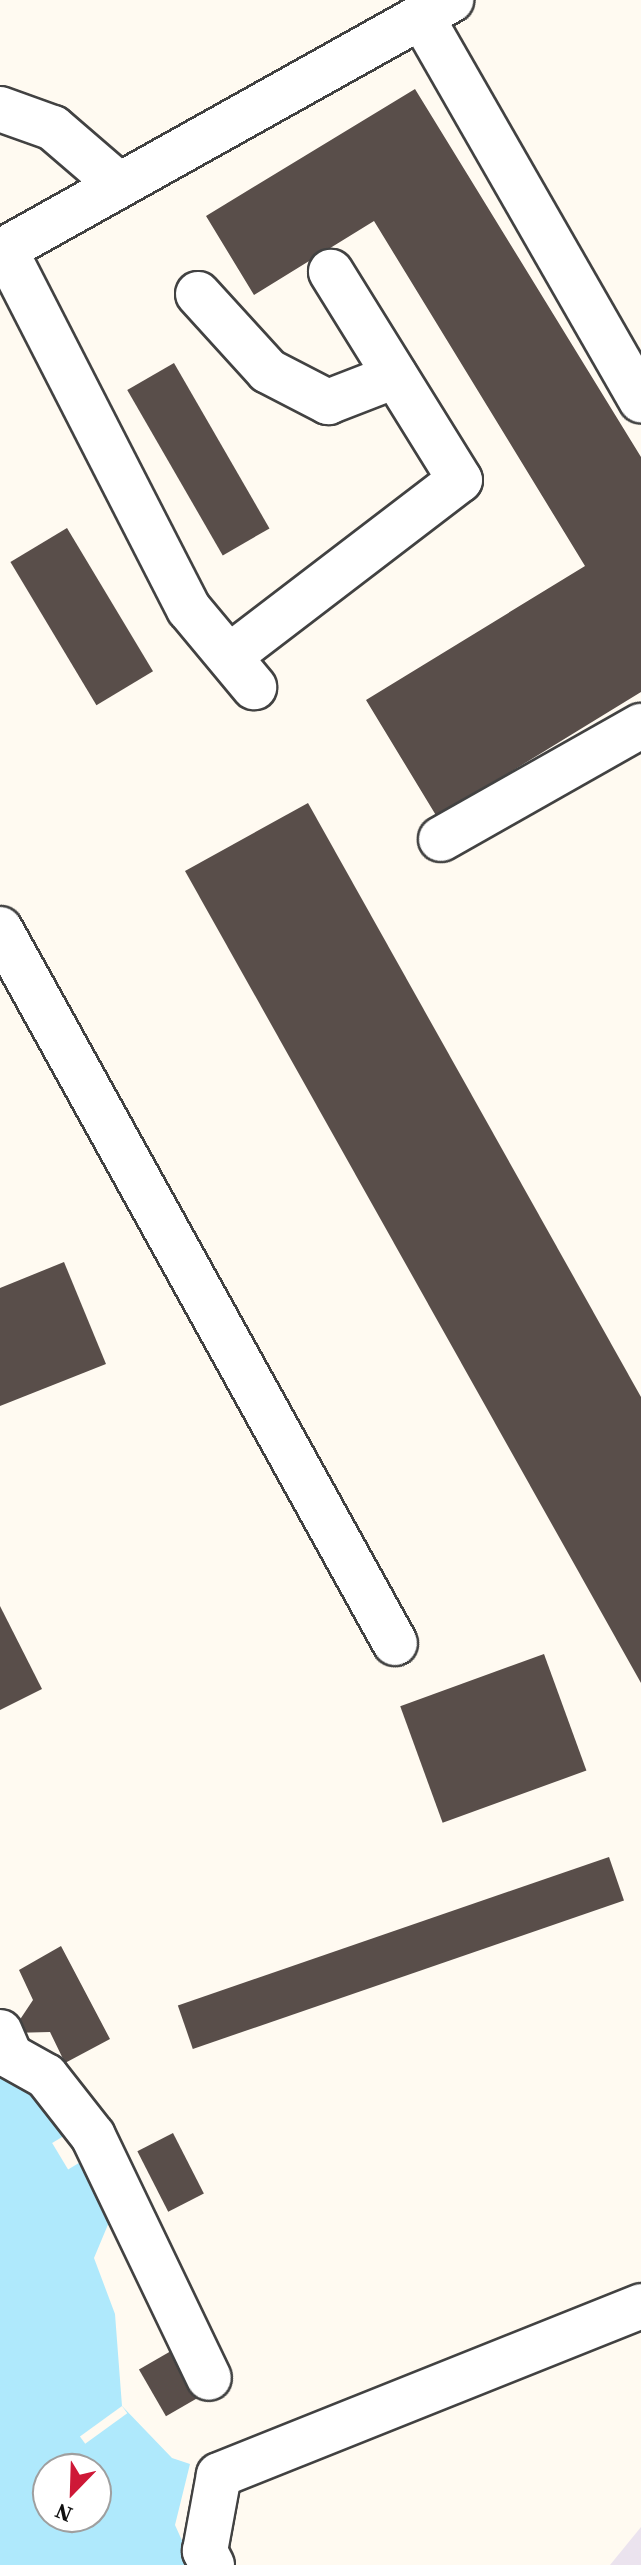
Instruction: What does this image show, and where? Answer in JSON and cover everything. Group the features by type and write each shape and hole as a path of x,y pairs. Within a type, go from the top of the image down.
{"lane":[{"path":"331,272 460,480 243,671 189,609 2,251 436,8 641,400"},
{"path":"0,109 53,128 118,184"},
{"path":"198,294 268,371 328,402 395,376"},
{"path":"441,839 641,726"},
{"path":"0,929 395,1643"},
{"path":"0,2032 10,2056 46,2076 93,2136 209,2378"},
{"path":"212,2565 205,2551 219,2475 641,2306"}],"shaded area":[{"path":"641,2527 641,2565 610,2565"}],"water":[{"path":"0,2067 11,2085 39,2095 77,2128 112,2215 94,2258 115,2314 122,2406 172,2458 190,2464 175,2525 193,2565 0,2565"}],"pier":[{"path":"77,2128 93,2155 68,2170 52,2143"},
{"path":"122,2406 127,2413 85,2444 80,2437"}],"building":[{"path":"415,89 641,457 641,692 437,817 366,700 585,566 374,221 254,295 206,216"},
{"path":"174,363 270,528 223,555 127,390"},
{"path":"67,528 153,671 96,705 10,562"},
{"path":"308,803 641,1397 641,1683 185,871"},
{"path":"64,1262 106,1364 0,1406 0,1288"},
{"path":"0,1606 42,1689 0,1710"},
{"path":"544,1654 586,1771 443,1823 400,1706"},
{"path":"609,1857 624,1900 193,2049 178,2005"},
{"path":"61,1946 110,2039 65,2063 50,2032 11,2033 33,2000 19,1970"},
{"path":"173,2133 204,2194 168,2212 137,2151"},
{"path":"171,2351 198,2398 166,2416 139,2370"}]}
